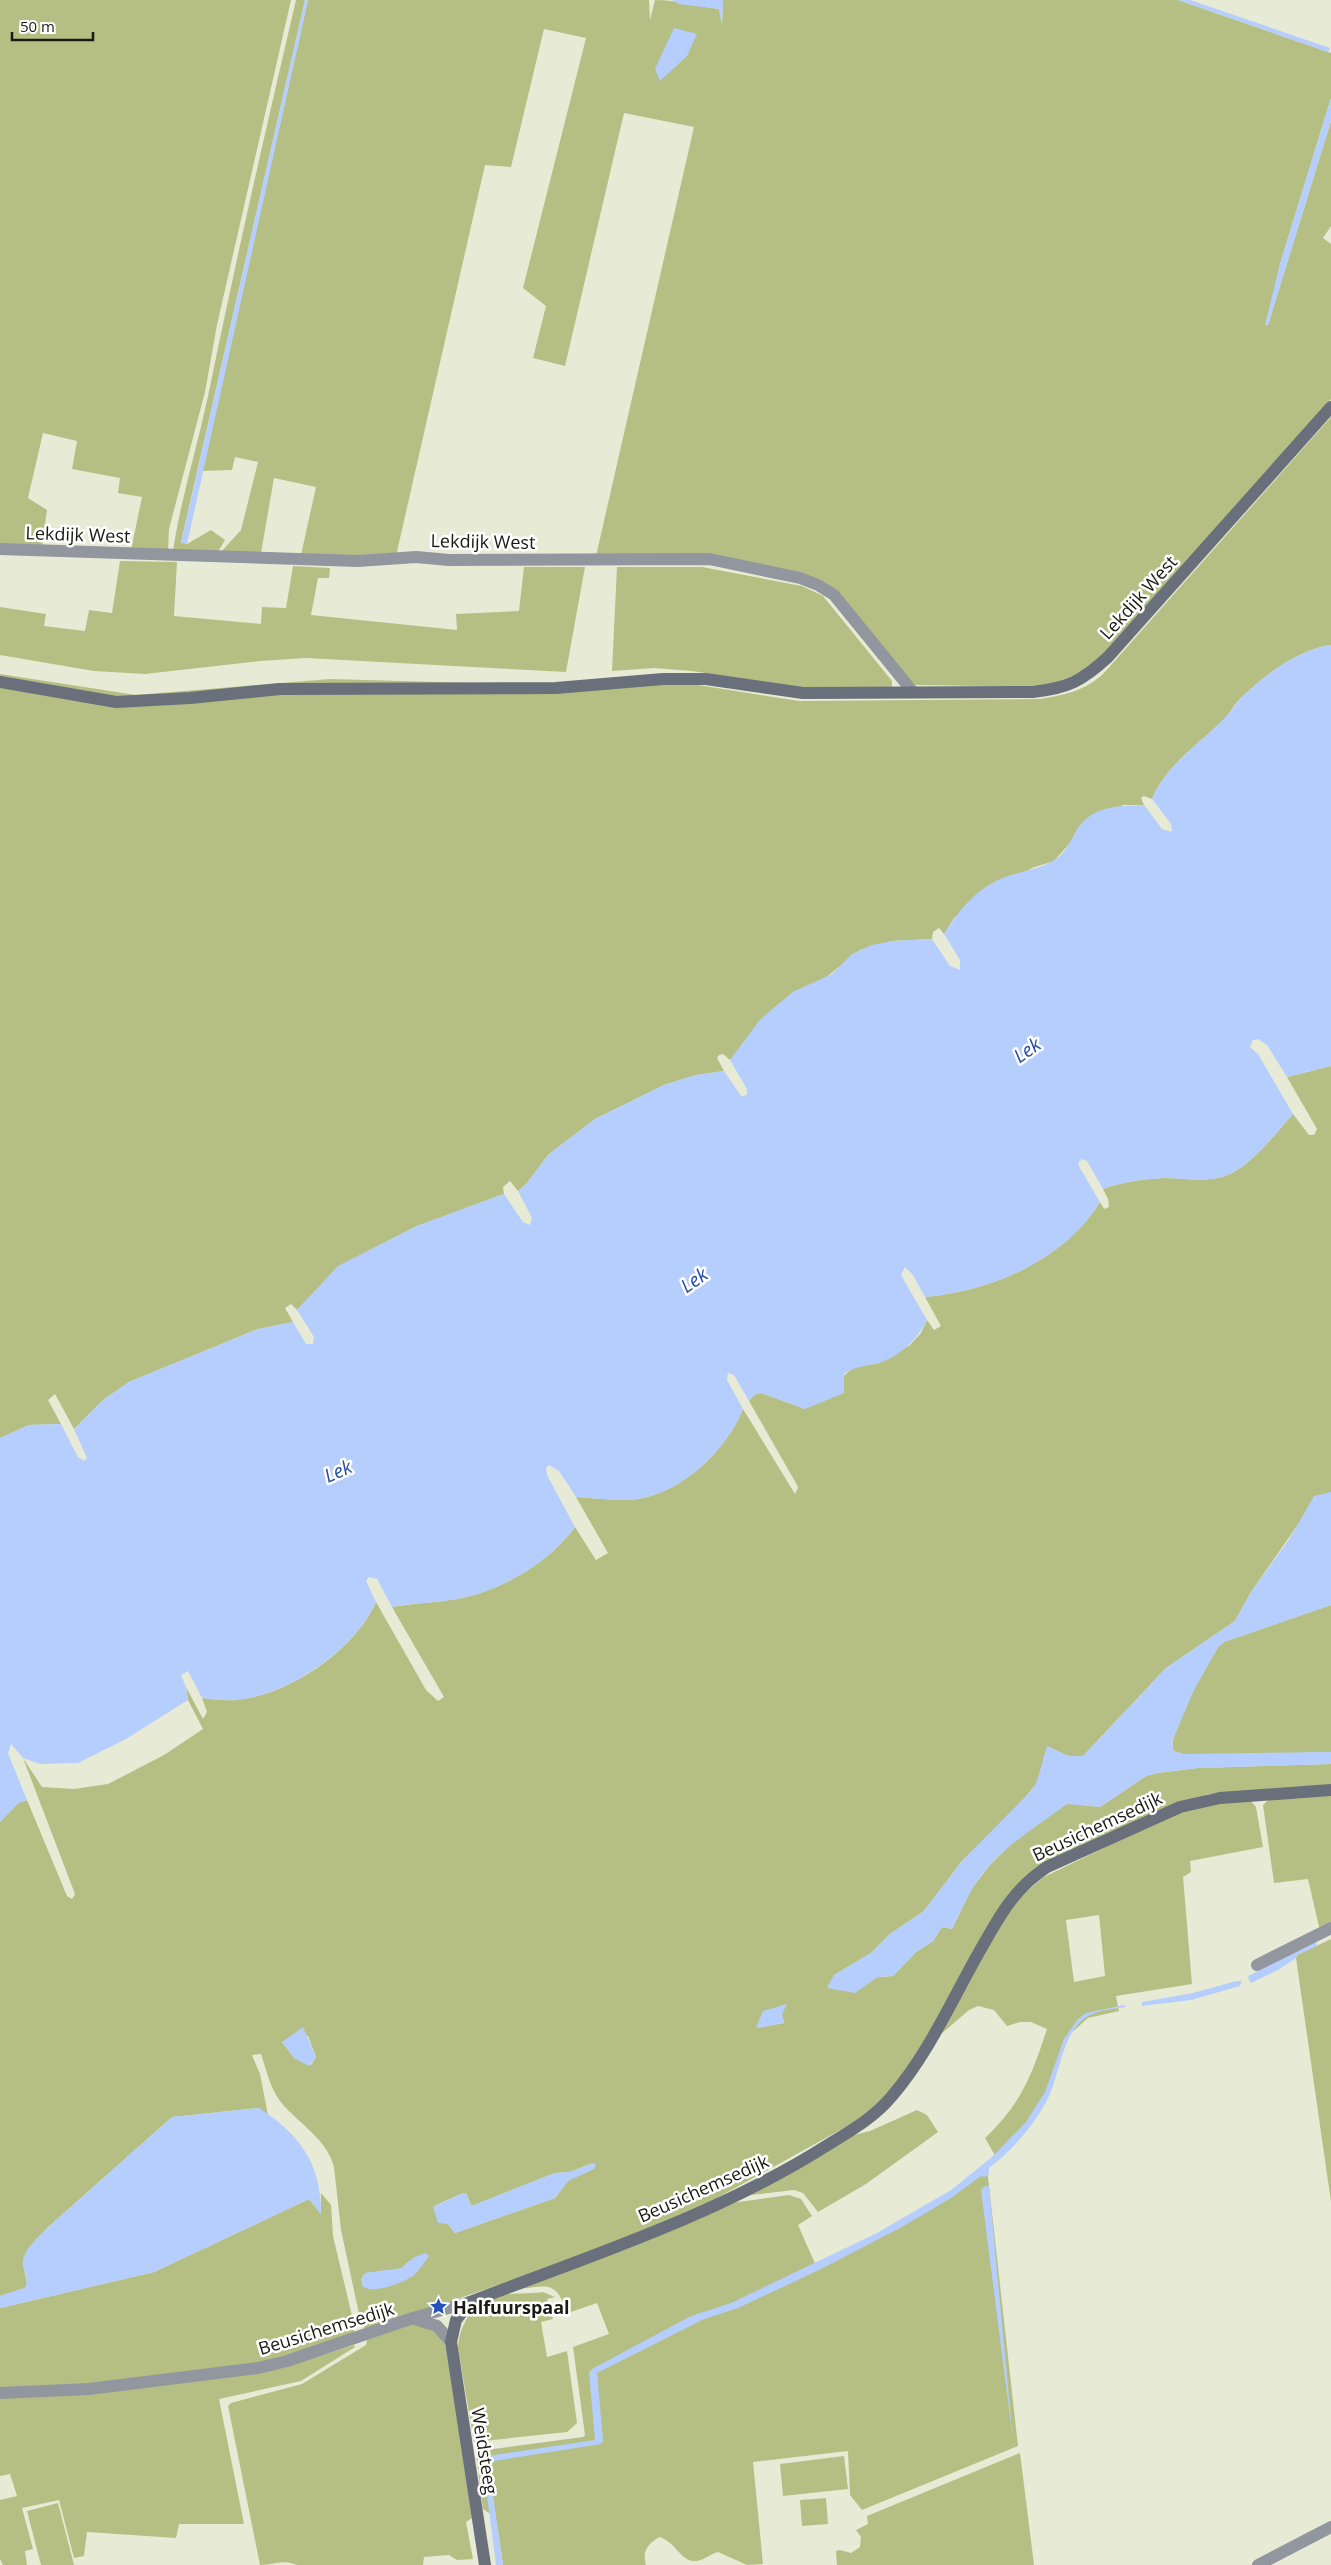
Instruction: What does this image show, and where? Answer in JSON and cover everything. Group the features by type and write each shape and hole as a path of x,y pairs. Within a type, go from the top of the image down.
{"street":[{"name":"Lekdijk West","path":"0,682 116,702 190,698 280,689 556,688 663,679 706,679 803,693 1033,692 1059,689 1078,682 1090,674 1108,657 1331,407"},
{"name":"Lekdijk West","path":"0,549 358,561 416,557 449,560 709,559 800,578 834,595 913,692"},
{"name":"Beusichemsedijk","path":"0,2393 89,2389 258,2368 320,2350 413,2318 470,2302 692,2214 795,2165 858,2126 891,2099 914,2070 1002,1912 1028,1880 1041,1871 1180,1807 1220,1798 1331,1790"},
{"path":"1257,1964 1331,1928"},
{"name":"Weidsteeg","path":"470,2302 456,2320 451,2342 485,2565"},
{"path":"413,2318 437,2326 451,2342"},
{"path":"1258,2565 1331,2528"}],"green space":[{"path":"0,0 291,0 217,325 205,392 169,529 168,552 131,550 142,497 118,493 120,478 72,469 77,441 43,433 28,498 47,510 42,547 0,544"},
{"path":"296,0 305,0 181,542 187,544 211,530 225,540 218,552 173,551 250,198"},
{"path":"308,0 649,0 650,20 655,0 663,0 719,9 722,24 723,0 1178,0 1331,53 1331,98 1280,264 1268,325 1331,121 1331,226 1323,238 1331,244 1331,399 1091,668 1045,687 915,685 832,591 779,570 596,556 694,127 624,113 565,366 533,358 546,306 523,288 586,38 544,29 511,167 485,165 396,556 301,555 316,487 274,478 261,553 221,552 241,530 258,462 235,457 232,470 202,471"},
{"path":"1331,417 1331,645 1306,652 1268,674 1237,702 1225,718 1174,765 1152,799 1144,796 1141,798 1144,805 1123,805 1070,843 1054,861 1032,868 954,918 944,934 939,928 933,932 932,939 892,941 860,950 824,979 793,992 730,1060 723,1054 719,1055 717,1058 724,1071 696,1075 664,1085 595,1119 548,1155 527,1183 518,1191 510,1181 503,1187 504,1194 417,1226 339,1266 297,1310 291,1304 285,1308 293,1322 258,1329 129,1382 103,1400 74,1429 55,1394 48,1400 61,1424 29,1425 0,1438 0,674 136,695 330,679 545,685 698,685 799,701 1039,699 1057,696 1082,688 1104,673"},
{"path":"120,561 177,562 174,616 261,624 262,607 286,608 293,566 330,568 329,578 318,578 311,615 457,630 456,614 519,611 524,567 585,567 566,672 306,658 260,661 145,674 94,671 0,655 0,607 46,614 44,626 85,631 89,610 112,613"},
{"path":"617,567 702,567 802,586 823,596 892,681 892,687 806,688 692,671 654,668 612,671"},
{"path":"1331,1066 1331,1492 1299,1523 1251,1592 1235,1621 1166,1668 1083,1756 1073,1757 1063,1754 1006,1819 962,1861 924,1911 890,1934 871,1953 834,1975 893,1976 916,1952 933,1941 942,1927 952,1929 972,1888 989,1866 1014,1841 1067,1803 1100,1807 1146,1776 1198,1768 1331,1764 1331,1787 1208,1794 1032,1873 909,2070 882,2101 851,2124 708,2203 583,2256 366,2330 361,2323 341,2230 334,2167 330,2156 318,2139 280,2101 269,2078 261,2054 252,2055 260,2074 268,2115 258,2108 172,2117 46,2229 23,2264 27,2283 25,2288 0,2296 0,1822 18,1803 27,1800 67,1896 72,1899 75,1894 23,1758 42,1787 74,1789 108,1784 164,1755 203,1729 188,1700 186,1687 203,1719 207,1712 202,1698 237,1700 278,1689 318,1667 337,1653 366,1620 376,1602 426,1690 438,1701 444,1697 392,1607 457,1599 490,1589 522,1574 538,1563 552,1552 575,1527 596,1560 608,1553 576,1497 629,1500 665,1491 698,1470 712,1456 735,1425 743,1409 795,1494 798,1488 797,1485 749,1401 754,1395 761,1393 805,1409 854,1367 879,1363 910,1345 921,1333 927,1320 934,1330 941,1326 925,1297 950,1294 1000,1280 1046,1256 1067,1240 1085,1222 1100,1202 1104,1209 1109,1207 1108,1199 1103,1189 1149,1179 1198,1180 1232,1173 1241,1168 1265,1146 1293,1114 1309,1135 1314,1135 1317,1129 1287,1077","holes":["786,2004 782,2014 784,2023 757,2028","308,2036 316,2057 311,2065 294,2058 282,2042","593,2163 568,2181 555,2198 455,2233 434,2206 463,2193 466,2193 471,2205 474,2205 555,2173 570,2172","427,2258 413,2276 386,2287 365,2273 402,2268 409,2261"]},
{"path":"1331,1605 1331,1752 1238,1755 1183,1754 1174,1751 1173,1743 1181,1716 1218,1647 1224,1642"},
{"path":"1331,1795 1331,1926 1320,1931 1308,1879 1274,1883 1263,1805 1270,1798"},
{"path":"1251,1801 1256,1807 1263,1847 1190,1861 1191,1872 1183,1877 1192,1984 1116,1996 1119,2011 1088,2018 1070,2034 1039,2110 997,2159 985,2138 1008,2113 1024,2088 1047,2029 1031,2022 1020,2022 1007,2026 994,2010 978,2006 969,2010 940,2035 1009,1908 1042,1878 1172,1815 1211,1804","holes":["1099,1915 1105,1976 1074,1982 1066,1920"]},
{"path":"1331,1939 1331,2202 1296,1958 1297,1955"},
{"path":"917,2110 927,2115 938,2132 866,2184 818,2212 803,2193 794,2190 742,2196 850,2136 870,2131"},
{"path":"987,2168 1018,2446 862,2510 850,2495 848,2451 753,2462 763,2564 747,2565 718,2552 701,2560 690,2560 665,2539 659,2537 652,2542 645,2552 646,2565 503,2565 490,2478 492,2515 483,2509 476,2454 479,2451 583,2437 585,2435 573,2347 609,2334 597,2303 568,2313 554,2289 543,2286 515,2289 724,2204 789,2195 801,2199 812,2216 798,2225 817,2268 881,2236"},
{"path":"321,2193 331,2205 333,2236 354,2324 354,2337 242,2367 174,2377 0,2391 0,2308 154,2272 309,2199 321,2214"},
{"path":"543,2292 555,2297 547,2299 553,2319 541,2322 547,2357 567,2351 577,2423 567,2432 474,2442 458,2348 464,2324 479,2305 493,2296"},
{"path":"417,2322 435,2330 446,2348 472,2518 466,2522 473,2559 457,2560 449,2555 424,2557 423,2565 297,2565 282,2562 260,2565 228,2406 231,2403 302,2384 366,2345 367,2340"},
{"path":"354,2345 355,2347 301,2381 219,2399 244,2524 179,2524 176,2538 87,2532 84,2556 74,2558 59,2500 22,2508 33,2549 25,2551 27,2565 3,2565 0,2559 0,2500 17,2496 10,2474 0,2476 0,2397 306,2360"},
{"path":"1020,2453 1034,2565 837,2565 836,2551 840,2550 851,2553 860,2547 861,2537 856,2530 868,2524 867,2516"},
{"path":"844,2456 848,2489 783,2496 780,2464"},
{"path":"826,2498 828,2524 802,2526 800,2500"},
{"path":"58,2503 74,2565 41,2565 27,2511"}],"water":[{"path":"305,0 308,0 187,544 181,543"},
{"path":"672,0 723,0 722,26 719,9 679,4"},
{"path":"1178,0 1190,0 1330,48 1328,52"},
{"path":"674,28 697,34 687,56 660,81 655,69"},
{"path":"1331,98 1331,121 1268,325 1265,325 1280,264"},
{"name":"Lek","path":"1331,645 1331,1066 1287,1077 1267,1045 1258,1039 1253,1040 1250,1047 1258,1054 1293,1114 1249,1161 1232,1173 1215,1178 1198,1180 1149,1179 1103,1189 1087,1161 1082,1159 1078,1163 1080,1168 1100,1202 1085,1222 1067,1240 1046,1256 1024,1269 1000,1280 950,1294 925,1297 913,1275 905,1267 901,1275 927,1320 919,1334 893,1357 878,1363 852,1369 844,1374 844,1393 805,1409 761,1393 754,1395 749,1401 734,1375 728,1373 727,1380 743,1409 735,1425 712,1456 698,1470 682,1481 665,1491 629,1500 576,1497 559,1471 549,1465 546,1468 547,1475 575,1527 552,1552 522,1574 473,1595 457,1599 392,1607 377,1579 369,1577 366,1581 376,1602 366,1620 353,1636 318,1667 278,1689 237,1700 202,1698 188,1671 181,1675 186,1687 188,1700 126,1739 78,1763 40,1764 23,1758 11,1744 8,1753 27,1800 18,1803 0,1822 0,1438 29,1425 61,1424 78,1457 84,1461 87,1458 74,1429 103,1400 129,1382 258,1329 293,1322 306,1344 313,1344 314,1337 297,1310 338,1266 417,1226 504,1194 523,1222 530,1225 532,1218 518,1191 527,1183 548,1155 595,1119 664,1085 696,1075 724,1071 741,1096 744,1096 747,1094 747,1089 730,1060 759,1021 793,992 832,974 852,954 872,945 892,941 932,939 950,966 960,970 960,960 944,934 970,900 995,881 1038,868 1056,859 1065,850 1082,823 1097,812 1115,807 1144,805 1162,829 1172,832 1171,824 1152,799 1174,765 1223,720 1242,697 1274,670 1308,651"},
{"path":"1331,1492 1331,1605 1224,1642 1218,1647 1193,1692 1172,1742 1174,1751 1183,1754 1331,1752 1331,1764 1198,1768 1157,1773 1146,1776 1100,1807 1067,1804 1026,1833 998,1857 978,1880 952,1929 942,1927 933,1941 916,1952 893,1976 878,1977 855,1993 827,1988 834,1975 871,1953 890,1934 924,1911 962,1861 1032,1790 1037,1781 1047,1746 1069,1756 1083,1756 1166,1668 1235,1621 1251,1592 1290,1538 1314,1496"},
{"path":"1316,1942 1317,1946 1297,1955 1296,1958 1278,1970 1251,1983 1249,1980 1248,1976"},
{"path":"1242,1981 1240,1986 1191,2000 1142,2006 1142,2002 1193,1993"},
{"path":"787,2004 782,2014 784,2023 756,2028 763,2011"},
{"path":"1124,2005 1126,2007 1105,2010 1090,2015 1078,2025 1067,2043 1045,2104 1032,2125 1016,2144 989,2168 989,2174 985,2177 981,2176 951,2198 900,2228 821,2269 738,2308 704,2319 597,2373 603,2441 601,2444 488,2462 503,2565 496,2565 482,2457 595,2440 589,2373 592,2369 691,2316 731,2303 875,2234 951,2190 992,2157 1026,2122 1045,2092 1064,2039 1078,2019 1086,2013"},
{"path":"303,2027 316,2057 309,2066 294,2058 282,2042"},
{"path":"259,2108 286,2129 306,2152 318,2180 321,2214 309,2199 154,2272 0,2308 0,2296 25,2288 27,2279 23,2260 35,2240 172,2117"},
{"path":"594,2163 596,2166 594,2169 568,2181 555,2198 455,2233 448,2224 438,2223 433,2207 463,2193 466,2193 471,2205 474,2205 555,2173 570,2172"},
{"path":"985,2186 989,2186 1013,2440 981,2190"},
{"path":"425,2253 429,2256 418,2271 409,2278 380,2289 362,2286 361,2279 365,2273 402,2268 413,2258"}],"place":[{"name":"Halfuurspaal","path":"439,2307"}]}
